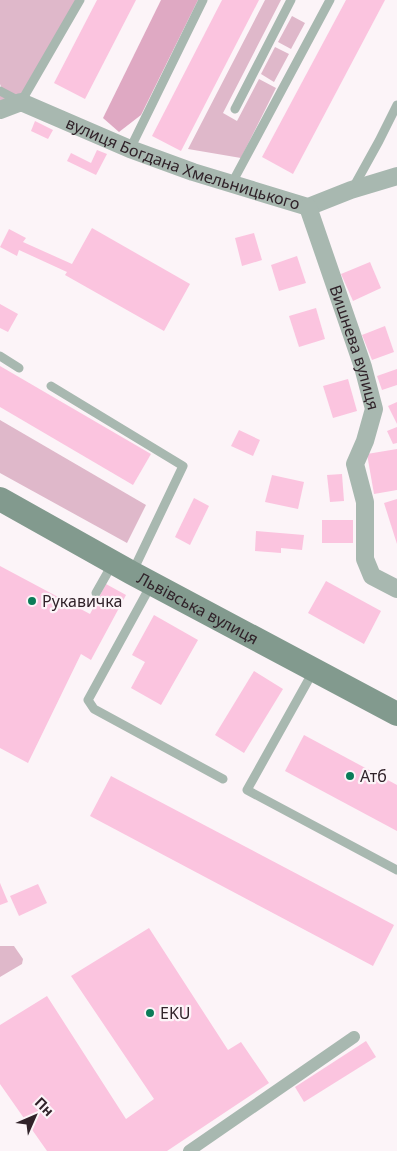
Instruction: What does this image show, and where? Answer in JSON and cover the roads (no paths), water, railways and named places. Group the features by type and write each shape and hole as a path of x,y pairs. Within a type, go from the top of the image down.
{"main road":[{"name":"Львівська вулиця","path":"0,499 132,573 397,714"}],"street":[{"path":"0,110 21,102"},
{"name":"вулиця Богдана Хмельницького","path":"21,102 130,149 193,172 308,207 351,190 397,176"},
{"name":"Вишнева вулиця","path":"308,207 363,367 374,409 365,441 355,464 365,502 365,559 372,576 397,590"},
{"path":"188,1151 354,1036"}],"lane":[{"path":"0,91 21,102 80,0"},
{"path":"130,149 203,0"},
{"path":"235,109 291,0"},
{"path":"232,183 330,0"},
{"path":"351,190 397,105"},
{"path":"0,356 19,368"},
{"path":"51,386 183,466 132,573 88,700 94,708 222,779"},
{"path":"96,593 132,573"},
{"path":"314,670 247,790 397,870"}],"place":[{"name":"Рукавичка","path":"32,601"},
{"name":"Атб","path":"350,776"},
{"name":"EKU","path":"150,1013"}]}
